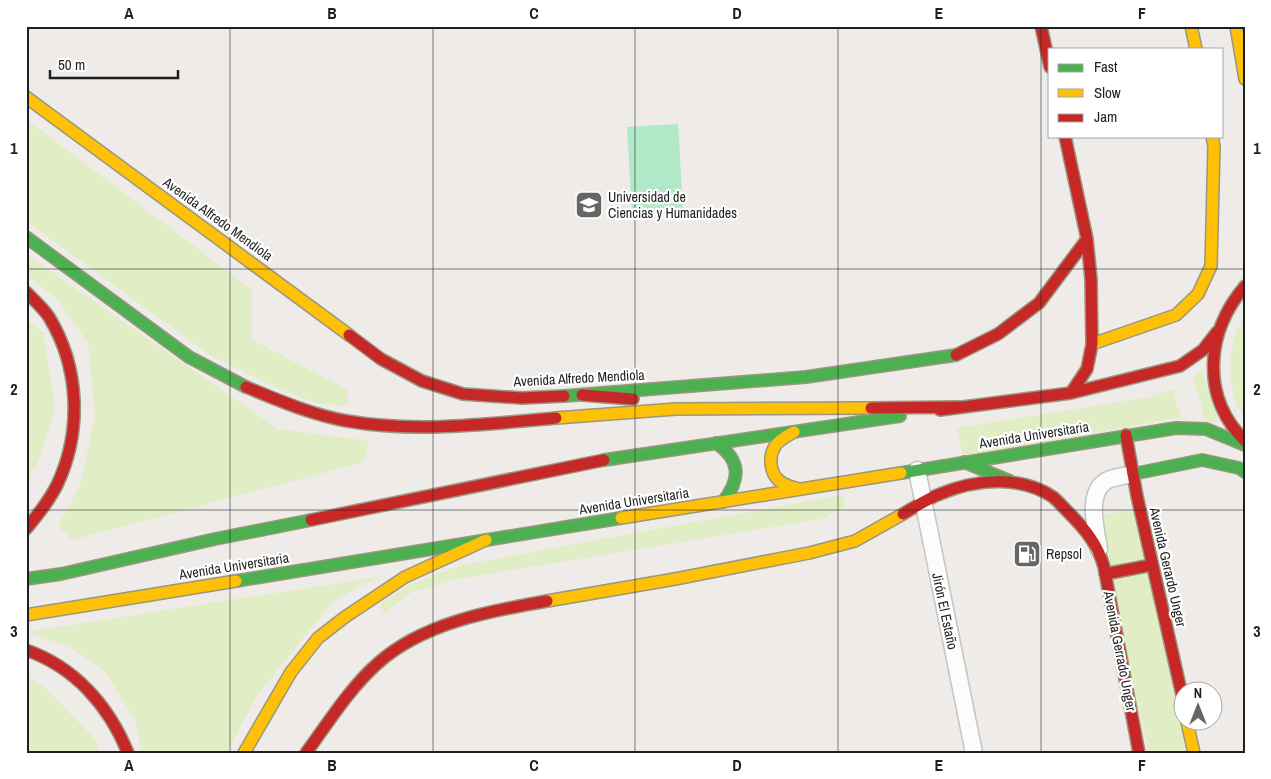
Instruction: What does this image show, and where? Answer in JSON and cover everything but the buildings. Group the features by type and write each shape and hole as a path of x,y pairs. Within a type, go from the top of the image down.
{"main road":[{"path":"1041,26 1048,58"},
{"path":"1192,26 1196,48"},
{"path":"1236,26 1245,79"},
{"name":"Avenida Alfredo Mendiola","path":"26,97 381,359 422,381 464,394 522,398 582,395 806,377 953,356 998,334 1039,303 1087,239"},
{"path":"1065,138 1087,239 1092,279 1092,344 1087,369 1071,393"},
{"path":"1092,344 1176,315 1198,294 1211,266 1214,146 1212,138"},
{"path":"26,237 189,357 237,383 287,404 346,421 401,427 461,425 676,409 960,406"},
{"path":"1245,282 1224,314 1216,332 1212,363 1216,394 1229,423 1245,443"},
{"path":"1234,297 1245,286"},
{"path":"26,292 48,316 65,348 72,382 75,418 69,455 56,487 39,514 26,529"},
{"name":"Avenida Universitaria","path":"26,579 61,574 215,539 616,458 960,406 1071,393 1180,366 1203,350 1216,332"},
{"path":"582,395 672,401 719,409"},
{"name":"Avenida Universitaria","path":"26,615 1176,428 1196,428 1216,432 1245,443"},
{"path":"794,432 776,444 772,451 771,463 776,479 798,489"},
{"name":"Avenida Gerardo Unger","path":"1126,436 1152,565 1179,682"},
{"path":"716,443 728,452 736,466 735,485 723,502"},
{"path":"1133,474 1202,460 1239,468 1245,472"},
{"path":"964,462 1010,481"},
{"path":"306,753 350,693 378,663 408,642 434,630 503,609 675,579 818,551 855,541 940,494 989,482 1010,481"},
{"name":"Avenida Gerrado Unger","path":"1010,481 1032,486 1054,498 1076,521 1099,550 1139,753"},
{"path":"244,753 291,672 318,638 345,617 405,577 486,540"},
{"path":"1105,574 1152,565"},
{"path":"26,650 33,651 64,668 88,689 107,711 128,753"},
{"path":"1190,732 1194,753"}],"street":[{"name":"Jirón El Estaño","path":"917,470 974,753"},
{"name":"Avenida Gerrado Unger","path":"1099,550 1093,506 1097,492 1106,481 1133,474"}],"green space":[{"path":"26,119 252,290 252,340 348,390 348,406 316,403 275,387 210,355 26,221"},
{"path":"678,124 683,211 632,214 627,127"},
{"path":"26,254 278,429 369,441 364,462 72,540 58,526 80,486 95,416 88,343 59,301 26,274"},
{"path":"1245,316 1245,420 1234,395 1230,369 1236,332"},
{"path":"26,319 43,333 55,408 39,460 26,481"},
{"path":"1202,371 1218,421 1205,423 1192,377"},
{"path":"1175,389 1175,400 1181,417 963,457 957,428 1150,397"},
{"path":"842,495 846,506 821,519 458,579 412,592 384,613 380,604 411,584 462,565"},
{"path":"1127,510 1136,514 1174,696 1174,732 1182,732 1186,753 1149,753 1099,534 1105,515"},
{"path":"378,577 333,601 256,697 226,753 142,753 135,720 105,671 71,648 26,632"},
{"path":"26,677 42,685 96,740 99,753 26,753"}],"traffic: fast":[{"path":"26,237 189,357 246,387"},
{"path":"564,396 806,377 956,355"},
{"path":"604,460 900,416"},
{"path":"901,473 1176,428 1206,429 1245,445"},
{"path":"716,443 730,456 736,470 733,485 723,502"},
{"path":"1133,474 1202,460 1239,468 1245,472"},
{"path":"964,462 1010,481"},
{"path":"236,581 621,518"},
{"path":"26,579 61,574 215,539 311,520"}],"traffic: slow":[{"path":"1191,26 1196,48"},
{"path":"1236,26 1245,79"},
{"path":"26,97 349,335"},
{"path":"1092,344 1176,315 1198,294 1211,266 1214,146 1212,138"},
{"path":"556,418 676,409 871,408"},
{"path":"794,432 775,446 771,455 771,466 777,479 785,485 799,489"},
{"path":"621,518 901,473"},
{"path":"547,601 809,553 855,541 903,514"},
{"path":"244,753 291,672 318,638 345,617 405,577 486,540"},
{"path":"26,615 236,581"},
{"path":"1189,732 1194,753"}],"traffic: jam":[{"path":"1041,26 1048,58"},
{"path":"1065,138 1087,239 1091,279 1092,344 1087,369 1071,393"},
{"path":"956,355 998,334 1039,303 1087,239"},
{"path":"1245,286 1232,304 1222,323 1216,343 1214,364 1215,384 1221,404 1230,423 1245,441"},
{"path":"26,292 47,314 59,337 67,357 74,400 71,444 65,465 50,497 26,529"},
{"path":"940,410 1071,393 1180,366 1203,350 1217,332"},
{"path":"349,335 381,359 422,381 463,394 522,398 564,396"},
{"path":"246,387 295,407 321,415 373,425 452,426 556,418"},
{"path":"582,395 633,399"},
{"path":"871,408 960,407"},
{"path":"1126,435 1137,496 1179,682"},
{"path":"311,520 604,460"},
{"path":"903,514 940,494 968,485 983,483 1012,482 1026,485 1053,497 1059,503 1091,538 1104,567 1139,753"},
{"path":"1105,574 1152,565"},
{"path":"306,753 357,684 377,664 395,650 415,638 458,621 503,609 547,601"},
{"path":"26,650 44,657 60,667 88,690 111,719 128,753"}],"place":[{"name":"Universidad de Ciencias y Humanidades","path":"589,205"},
{"name":"Repsol","path":"1027,554"}]}
